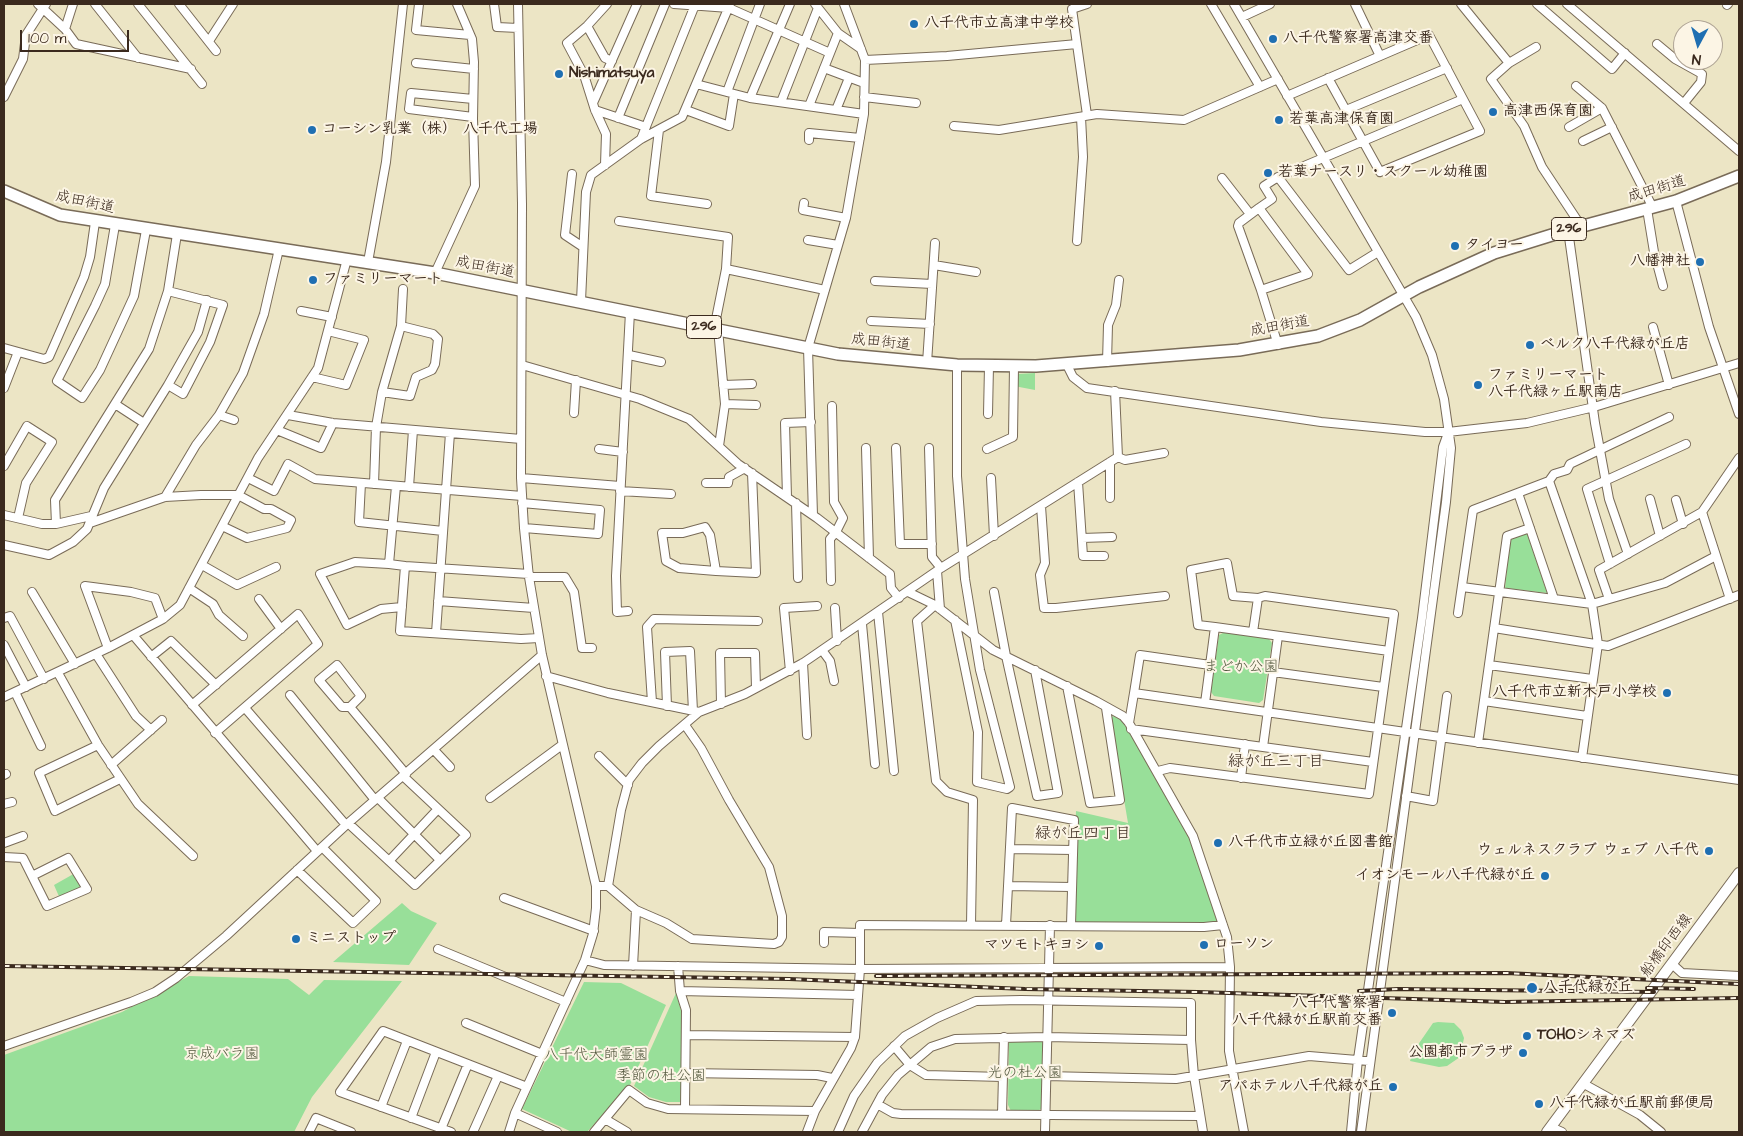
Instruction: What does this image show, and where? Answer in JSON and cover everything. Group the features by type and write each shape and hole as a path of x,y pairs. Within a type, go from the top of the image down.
{"highway":[{"name":"成田街道","path":"4,192 60,216 435,273 838,354 956,365 1014,366 1107,362 1299,341 1338,329 1454,270 1494,253 1582,226 1676,201 1739,176"}],"main road":[{"name":"船橋印西線","path":"1549,1130 1739,873"}],"street":[{"path":"65,29 73,4"},
{"path":"95,4 138,58"},
{"path":"138,4 202,84"},
{"path":"179,4 216,51"},
{"path":"368,262 386,162 403,4"},
{"path":"419,4 416,30 470,36"},
{"path":"435,273 475,186 474,69 470,36 457,4"},
{"path":"494,4 497,27 518,28"},
{"path":"509,1132 515,1113 585,960 596,921 596,886 546,676 529,576 524,528 521,478 522,291 518,4"},
{"path":"605,165 606,134 594,107 584,75 567,42 587,26 607,4"},
{"path":"594,107 637,4"},
{"path":"618,118 665,4"},
{"path":"674,4 729,6 830,53"},
{"path":"686,110 729,126 730,93 760,4"},
{"path":"750,98 790,4"},
{"path":"813,515 808,348 846,218 864,114 865,60 844,4"},
{"path":"1076,241 1083,157 1084,116 1078,44 1072,9 1087,4"},
{"path":"1211,4 1260,87"},
{"path":"1234,4 1424,334 1444,398 1451,448 1446,502 1369,1061 1361,1132"},
{"path":"1242,17 1270,4"},
{"path":"1355,4 1380,56"},
{"path":"1461,4 1509,63"},
{"path":"1537,4 1612,69 1625,53"},
{"path":"1567,4 1739,150"},
{"path":"1575,10 1581,4"},
{"path":"209,41 229,5"},
{"path":"641,139 695,5"},
{"path":"4,97 23,58 26,36 42,6 65,29 76,44 191,69"},
{"path":"580,301 589,180 595,171 641,139 682,117 729,6"},
{"path":"817,6 838,33 861,49"},
{"path":"781,102 817,6"},
{"path":"587,26 605,58 612,61"},
{"path":"809,106 838,33"},
{"path":"1287,96 1328,78 1429,35 1480,131 1380,172 1328,78"},
{"path":"865,60 947,56 1078,44"},
{"path":"1657,44 1675,59 1702,74 1701,82 1684,103"},
{"path":"1536,47 1509,63 1491,79 1524,126 1542,167 1582,226"},
{"path":"416,63 474,69"},
{"path":"824,68 864,84"},
{"path":"1346,110 1447,68"},
{"path":"836,110 849,78"},
{"path":"954,126 999,130 1097,114 1184,120 1278,79"},
{"path":"696,84 750,98 864,114"},
{"path":"1576,86 1602,108 1650,209 1654,252 1663,286"},
{"path":"473,99 411,93 409,109 473,117"},
{"path":"864,96 894,102 916,103"},
{"path":"1278,344 1238,226 1238,223 1272,199 1264,186 1278,177 1463,99"},
{"path":"594,107 618,118 646,126"},
{"path":"1569,127 1602,108"},
{"path":"1583,141 1612,127"},
{"path":"659,130 651,196 707,204"},
{"path":"809,140 809,133 860,138"},
{"path":"572,174 565,235 584,247"},
{"path":"1278,177 1349,270 1378,252"},
{"path":"1222,178 1250,214"},
{"path":"1676,201 1709,327 1739,414"},
{"path":"804,202 803,210 846,218"},
{"path":"1259,208 1308,274 1261,290"},
{"path":"619,221 728,237 726,270 716,329 725,404 719,446"},
{"path":"4,348 44,359 48,356 84,277 90,257 95,222"},
{"path":"115,225 104,284 96,306 57,381 82,398 100,370 134,296 146,230"},
{"path":"1568,230 1600,450 1610,499 1628,554"},
{"path":"56,524 55,500 150,349 168,291 177,234"},
{"path":"808,240 838,245"},
{"path":"927,363 935,243"},
{"path":"165,497 196,445 220,414 243,373 261,322 279,248"},
{"path":"4,697 133,635 163,619 180,605 248,478 321,360 347,259"},
{"path":"934,265 976,272"},
{"path":"726,270 825,290"},
{"path":"1107,362 1108,325 1116,305 1119,280"},
{"path":"875,281 932,284"},
{"path":"374,484 376,427 382,392 401,326 403,288"},
{"path":"168,291 208,300 223,306 210,342 183,394 168,385"},
{"path":"4,545 49,555 73,542 87,529 104,488 168,385 198,332 208,300"},
{"path":"301,311 332,317"},
{"path":"628,611 617,612 616,576 630,312"},
{"path":"871,321 930,324"},
{"path":"382,392 410,396 416,377 432,370 435,364 438,339 433,334 401,326"},
{"path":"1653,327 1669,385"},
{"path":"312,377 346,385 364,340 328,332"},
{"path":"4,388 7,370 18,352"},
{"path":"629,355 661,362"},
{"path":"1067,365 1073,377 1087,388 1321,422 1424,432 1448,432 1527,423 1594,408 1739,363"},
{"path":"522,365 665,407 689,419 745,468 813,515 890,574 891,588 899,598"},
{"path":"955,620 978,732 977,782 1010,788 973,635 963,555 957,476 956,365"},
{"path":"988,414 989,366"},
{"path":"987,449 1013,437 1014,366"},
{"path":"574,413 576,380"},
{"path":"723,385 752,384"},
{"path":"1115,391 1118,457"},
{"path":"116,404 144,423"},
{"path":"725,404 756,405"},
{"path":"831,581 830,539 843,518 834,502 832,406"},
{"path":"220,414 234,420"},
{"path":"288,415 333,423 521,439"},
{"path":"1458,613 1473,510 1549,481 1554,474 1567,470 1570,464 1669,417"},
{"path":"787,498 784,424 810,422"},
{"path":"277,430 321,448 333,423"},
{"path":"4,466 27,426 52,442 26,484 18,518"},
{"path":"409,486 413,430"},
{"path":"1351,1132 1358,1059 1405,733 1443,447 1448,432"},
{"path":"436,633 450,433"},
{"path":"1610,564 1587,489 1686,444"},
{"path":"866,448 869,558"},
{"path":"896,448 900,544 932,544"},
{"path":"929,448 932,557 939,569 937,607"},
{"path":"600,449 623,452"},
{"path":"1118,457 1125,460 1164,453"},
{"path":"546,676 608,693 696,712 721,704 803,663 939,569 1118,457"},
{"path":"1609,599 1599,570 1702,512 1739,458"},
{"path":"1110,462 1110,498"},
{"path":"248,478 274,491 288,464 315,479 446,490 600,510 598,534 524,528"},
{"path":"706,483 728,482 729,477 745,468"},
{"path":"716,571 710,535 704,527 682,533 662,533 666,561 678,568 716,571 756,573 752,473"},
{"path":"521,478 672,494"},
{"path":"991,478 994,536"},
{"path":"1549,481 1592,604 1598,644 1582,758"},
{"path":"1078,482 1083,556 1104,556"},
{"path":"361,483 359,522 443,531"},
{"path":"389,564 396,486"},
{"path":"1518,493 1554,599"},
{"path":"4,515 42,524 56,524 91,520 165,497 238,496 264,509 271,508 291,520 287,528 247,538 222,526"},
{"path":"1650,499 1660,536"},
{"path":"1676,500 1683,524"},
{"path":"796,503 798,578"},
{"path":"1041,506 1045,563 1040,576 1044,608 1165,596"},
{"path":"1702,512 1730,599"},
{"path":"1478,743 1507,536 1530,528"},
{"path":"1082,538 1112,537"},
{"path":"1462,587 1592,604 1665,582 1716,556"},
{"path":"402,607 382,609 347,625 320,574 355,562 529,576 565,577 574,592 582,648 592,648"},
{"path":"1158,771 1170,768 1369,794 1383,687 1389,651 1394,614 1265,596 1258,598 1233,596 1227,563 1191,570 1198,625 1389,651"},
{"path":"202,565 236,585 276,567"},
{"path":"405,566 400,630 521,639 539,638"},
{"path":"108,648 85,586 131,592 155,598 163,619"},
{"path":"189,588 213,604 219,615 243,636"},
{"path":"32,592 75,664"},
{"path":"908,592 937,607 973,635 1006,656 1123,716 1130,726 1158,771 1192,836 1227,937 1230,967 1229,1051 1244,1132"},
{"path":"994,592 1037,796 1058,793 1035,670"},
{"path":"1494,628 1608,646 1739,595"},
{"path":"1253,632 1258,598"},
{"path":"259,599 281,629"},
{"path":"438,601 534,608"},
{"path":"790,671 784,608 817,606"},
{"path":"937,607 917,621 936,781 947,792 972,800 971,925"},
{"path":"835,608 837,641"},
{"path":"878,612 894,771"},
{"path":"192,705 298,614 318,644 215,733"},
{"path":"4,618 10,616 44,679"},
{"path":"652,702 647,627 654,619 758,621"},
{"path":"862,624 875,764"},
{"path":"1205,703 1215,627"},
{"path":"133,635 215,733 319,849 376,901 352,923 296,870"},
{"path":"1263,747 1278,636"},
{"path":"151,658 171,641 216,685"},
{"path":"4,645 26,687"},
{"path":"822,650 830,660 834,681"},
{"path":"608,886 628,785 642,763 685,725 696,712 690,652 665,652 667,706"},
{"path":"721,704 720,653 755,653 756,688"},
{"path":"96,654 136,716 151,730"},
{"path":"4,1046 74,1023 155,992 196,963 347,824 542,655"},
{"path":"1130,726 1140,655 1210,665"},
{"path":"803,663 807,735"},
{"path":"245,708 347,824 415,885 466,835 405,775 350,707 342,706 319,680 337,665 361,696 350,707"},
{"path":"1489,665 1592,679"},
{"path":"58,672 98,745 138,804 193,856"},
{"path":"1273,672 1383,687"},
{"path":"1067,686 1090,803 1120,800 1106,708"},
{"path":"15,692 41,746"},
{"path":"1134,694 1739,780"},
{"path":"290,695 376,799 440,860"},
{"path":"1406,796 1433,801 1447,696"},
{"path":"1484,701 1587,716"},
{"path":"111,765 162,720"},
{"path":"596,886 608,886 636,910 666,923 692,939 774,944 779,942 782,937 782,916 769,867 728,800 701,748 685,725"},
{"path":"1130,726 1373,762"},
{"path":"1241,778 1245,744"},
{"path":"98,745 39,773 55,812 120,779"},
{"path":"490,798 562,745"},
{"path":"434,750 450,767"},
{"path":"599,756 628,785"},
{"path":"1006,924 1012,808 1074,820 1071,925"},
{"path":"389,861 438,809"},
{"path":"4,843 23,836"},
{"path":"1010,849 1073,850"},
{"path":"4,857 23,858 32,876 47,906 87,889 68,858 32,876"},
{"path":"1008,886 1072,887"},
{"path":"504,898 594,931"},
{"path":"633,966 636,910"},
{"path":"807,1132 815,1111 832,1078 851,1048 855,1037 860,969 860,925 1006,924 1204,927 1223,925"},
{"path":"1045,1132 1050,925"},
{"path":"824,944 824,932 860,933"},
{"path":"438,950 566,1002"},
{"path":"585,960 604,965 633,966 860,969 1230,967"},
{"path":"1672,964 1682,973 1739,976"},
{"path":"678,966 680,991 686,1010 685,1110"},
{"path":"680,991 858,995"},
{"path":"838,1132 854,1096 878,1062 904,1036 937,1018 976,1001 1048,1000 1191,1003 1191,1040 1194,1076 1203,1132"},
{"path":"466,1023 542,1054"},
{"path":"451,1132 340,1092 383,1031 527,1087"},
{"path":"686,1035 855,1037"},
{"path":"1002,1114 1004,1037"},
{"path":"862,1132 876,1104 891,1084 910,1064 931,1047 955,1039 1047,1037 1191,1040"},
{"path":"381,1107 407,1041"},
{"path":"894,1046 910,1064 926,1075 1003,1077"},
{"path":"411,1118 436,1052"},
{"path":"1046,1076 1176,1079 1309,1056 1369,1061"},
{"path":"441,1129 468,1064"},
{"path":"686,1073 817,1075 832,1078"},
{"path":"473,1132 498,1076"},
{"path":"1584,1084 1640,1115 1661,1132"},
{"path":"594,1132 629,1090 647,1103 668,1109 815,1111"},
{"path":"876,1104 893,1113 901,1114 1200,1116"},
{"path":"515,1113 555,1132"},
{"path":"309,1132 316,1118 351,1132"},
{"path":"605,1119 627,1132"},
{"path":"1549,1130 1562,1132"}],"green space":[{"path":"1035,373 1035,390 1014,386 1017,374"},
{"path":"1527,533 1547,593 1505,588 1510,540"},
{"name":"まどか公園","path":"1225,632 1269,639 1272,643 1263,700 1259,703 1214,696 1211,692 1219,635"},
{"path":"1114,716 1122,720 1136,738 1193,836 1223,925 1071,925 1076,811 1128,823 1110,717"},
{"path":"77,872 87,889 61,901 54,885"},
{"path":"402,903 411,911 437,923 409,965 333,962"},
{"name":"京成バラ園","path":"189,976 288,979 309,995 324,980 402,981 312,1097 294,1132 4,1132 4,1055 122,1012"},
{"name":"八千代大師霊園","path":"584,982 621,983 666,1005 630,1085 587,1132 572,1132 522,1109"},
{"name":"季節の杜公園","path":"676,993 682,1014 681,1102 666,1102 649,1097 634,1086"},
{"path":"1433,1023 1454,1023 1461,1030 1464,1038 1460,1057 1447,1066 1439,1067 1410,1061 1413,1052"},
{"name":"光の杜公園","path":"1009,1040 1041,1040 1043,1043 1042,1108 1038,1111 1011,1111 1008,1105"}],"railway":[{"path":"4,966 789,979 1025,989 1198,992 1505,1002 1739,998"},
{"path":"876,976 1506,973 1739,984"},
{"path":"1647,988 1694,989"},
{"path":"1359,991 1398,989 1654,992"}],"place":[{"name":"八千代市立高津中学校","path":"914,24"},
{"name":"八千代警察署高津交番","path":"1273,39"},
{"name":"Nishimatsuya","path":"559,74"},
{"name":"高津西保育園","path":"1493,112"},
{"name":"若葉高津保育園","path":"1279,120"},
{"name":"コーシン乳業（株） 八千代工場","path":"312,130"},
{"name":"若葉ナースリ・スクール幼稚園","path":"1268,173"},
{"name":"タイヨー","path":"1455,246"},
{"name":"八幡神社","path":"1700,262"},
{"name":"ファミリーマート","path":"313,280"},
{"name":"ベルク八千代緑が丘店","path":"1530,345"},
{"name":"ファミリーマート 八千代緑ヶ丘駅南店","path":"1478,385"},
{"name":"八千代市立新木戸小学校","path":"1667,693"},
{"name":"八千代市立緑が丘図書館","path":"1218,843"},
{"name":"ウェルネスクラブ ウェブ 八千代","path":"1709,851"},
{"name":"イオンモール八千代緑が丘","path":"1545,876"},
{"name":"ミニストップ","path":"296,939"},
{"name":"ローソン","path":"1204,945"},
{"name":"マツモトキヨシ","path":"1099,946"},
{"name":"八千代緑が丘","path":"1532,988"},
{"name":"八千代警察署 八千代緑が丘駅前交番","path":"1392,1013"},
{"name":"TOHOシネマズ","path":"1527,1036"},
{"name":"公園都市プラザ","path":"1523,1053"},
{"name":"アパホテル八千代緑が丘","path":"1393,1087"},
{"name":"八千代緑が丘駅前郵便局","path":"1539,1104"}],"district":[{"name":"緑が丘三丁目","path":"1276,763"},
{"name":"緑が丘四丁目","path":"1083,835"}]}
